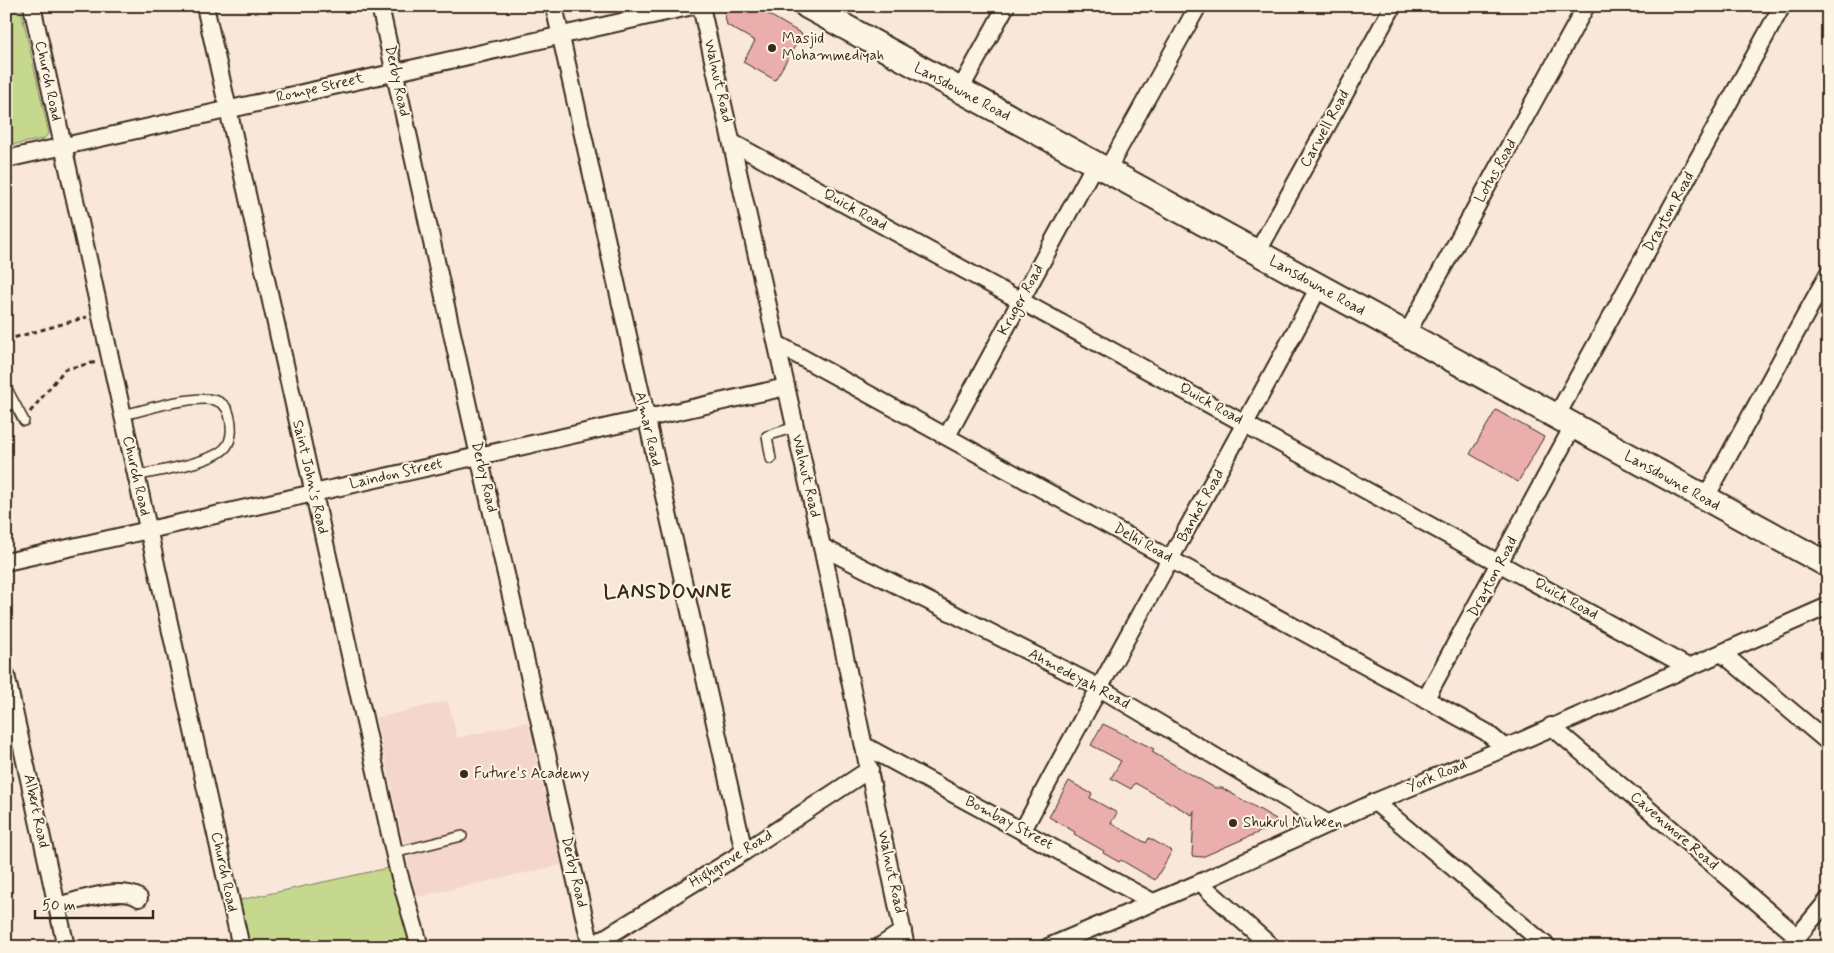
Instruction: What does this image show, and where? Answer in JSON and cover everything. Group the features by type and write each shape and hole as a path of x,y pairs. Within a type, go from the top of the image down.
{"street":[{"name":"Church Road","path":"32,6 241,947"},
{"name":"Saint John's Road","path":"205,6 394,852 420,947"},
{"name":"Derby Road","path":"380,6 590,947"},
{"name":"Almar Road","path":"554,6 744,852"},
{"name":"Rompe Street","path":"6,158 693,6"},
{"name":"Walnut Road","path":"701,6 822,546 905,939"},
{"name":"Lansdowne Road","path":"807,6 1828,565"},
{"path":"960,90 1006,6"},
{"name":"Kruger Road","path":"946,436 1021,300 1198,6"},
{"name":"Carwell Road","path":"1257,253 1393,6"},
{"name":"Lotus Road","path":"1406,335 1586,6"},
{"name":"Drayton Road","path":"1425,700 1500,564 1564,422 1782,6"},
{"name":"Quick Road","path":"732,143 1246,423 1688,667"},
{"path":"1705,498 1828,274"},
{"name":"Bankot Road","path":"1023,830 1098,687 1172,559 1319,287"},
{"name":"Delhi Road","path":"777,344 1486,732 1505,748"},
{"name":"Laindon Street","path":"6,562 786,387"},
{"name":"Ahmedeyah Road","path":"822,546 1098,687 1329,824"},
{"name":"York Road","path":"1048,947 1152,901 1201,882 1376,802 1505,748 1551,726 1828,606"},
{"path":"1722,653 1828,742"},
{"name":"Albert Road","path":"6,674 66,947"},
{"name":"Cavenmore Road","path":"1551,726 1794,942"},
{"name":"Bombay Street","path":"864,746 1152,901"},
{"name":"Highgrove Road","path":"590,947 744,852 870,769"},
{"path":"1376,802 1548,947"},
{"path":"1201,882 1272,947"},
{"path":"57,906 119,892 139,898"},
{"path":"1794,942 1828,900"},
{"path":"879,947 905,939"}],"lane":[{"path":"6,387 24,420"},
{"path":"122,415 205,399 222,403 228,408 232,432 226,447 199,460 136,476"},
{"path":"771,459 767,436 795,427"},
{"path":"394,852 462,836"}],"path":[{"path":"6,340 100,314"},
{"path":"24,420 65,369 110,359"}],"shaded area":[{"name":"Future's Academy","path":"448,701 457,738 528,722 561,865 416,897 376,718"}],"green space":[{"path":"6,6 20,6 49,133 44,139 6,146"},
{"path":"402,865 420,947 241,947 231,902"}],"building":[{"name":"Masjid Mohammediyah","path":"723,6 754,6 802,34 775,80 743,62 755,41 727,25"},
{"path":"1496,410 1544,437 1518,482 1470,454"},
{"path":"1103,724 1154,749 1152,752 1215,788 1222,788 1276,819 1269,828 1202,857 1192,856 1194,811 1192,815 1135,783 1131,789 1111,778 1121,761 1091,745"},
{"path":"1069,781 1092,794 1090,798 1117,813 1111,823 1146,843 1149,838 1172,851 1155,880 1121,860 1119,862 1103,853 1104,851 1049,817"}],"place":[{"name":"Masjid Mohammediyah","path":"772,48"},
{"name":"Future's Academy","path":"464,774"},
{"name":"Shukrul Mubeen","path":"1233,823"}],"district":[{"name":"LANSDOWNE","path":"668,592"}]}
